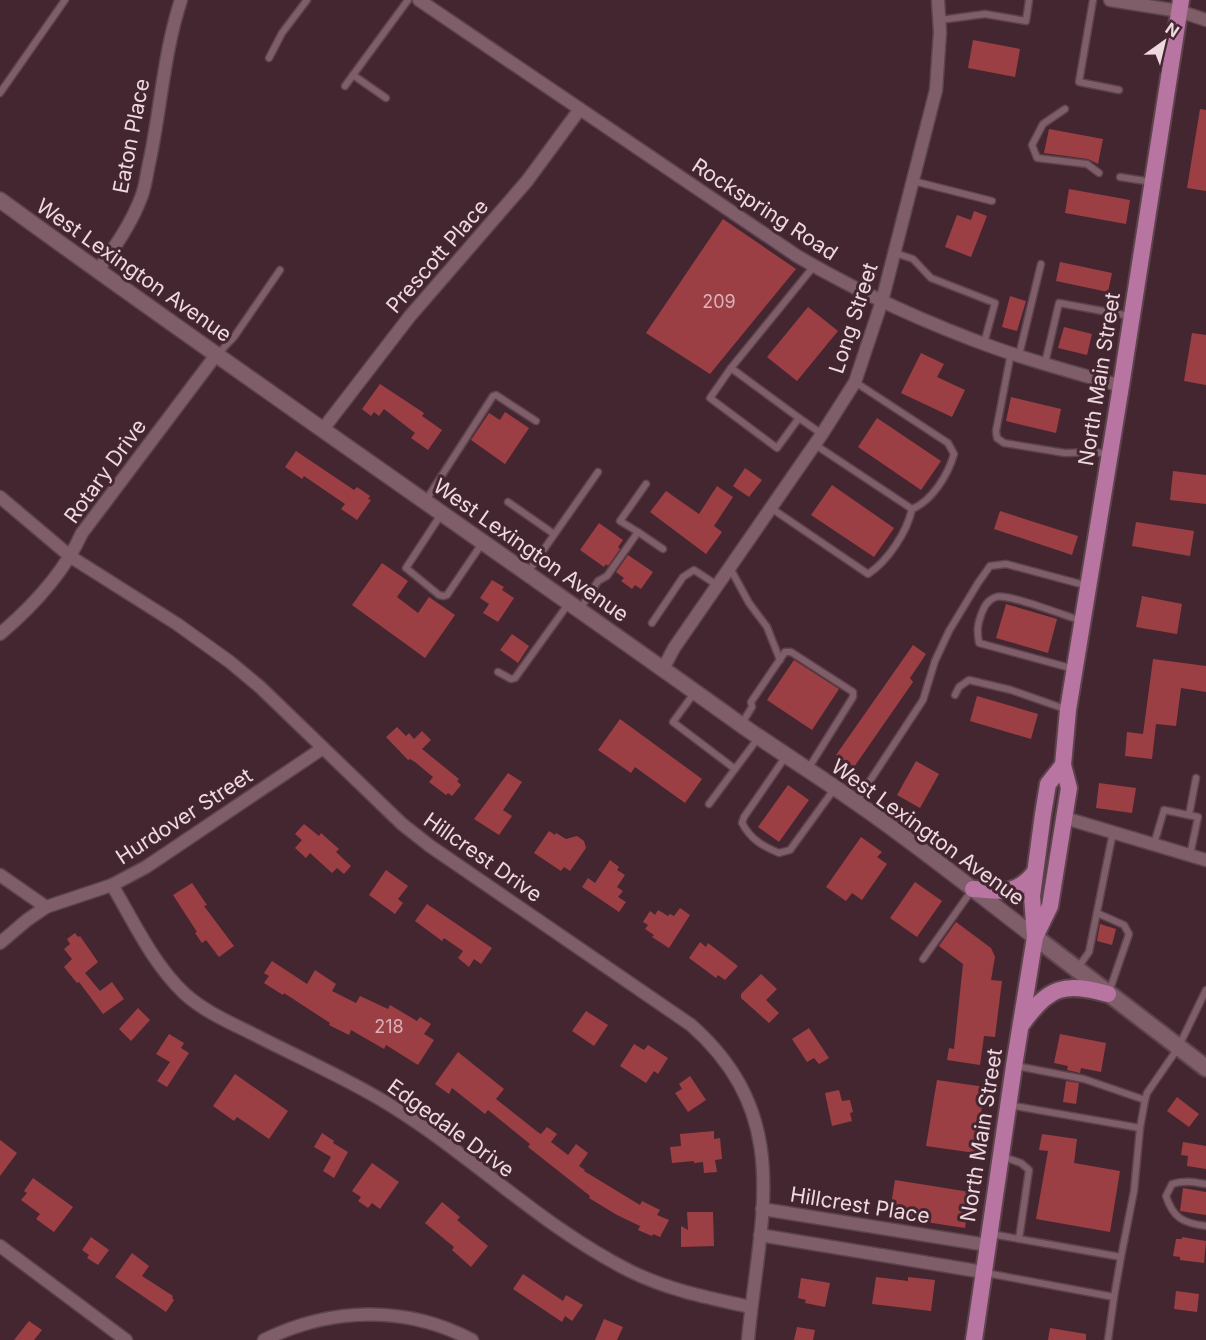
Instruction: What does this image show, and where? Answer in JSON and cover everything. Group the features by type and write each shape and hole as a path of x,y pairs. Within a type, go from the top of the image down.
{"main road":[{"name":"North Main Street","path":"1035,938 1050,906 1065,818 1069,788 1063,765 1068,710 1180,5"},
{"name":"North Main Street","path":"974,1340 1000,1156 1035,938 1032,896 1048,784 1063,765"},
{"path":"973,890 1017,889 1026,884 1035,872"},
{"path":"1035,938 1206,1068"},
{"path":"1020,1027 1035,1006 1051,993 1063,988 1083,987 1108,994"}],"street":[{"name":"Eaton Place","path":"97,271 116,246 142,194 158,123 165,59 173,24 182,0"},
{"name":"Rockspring Road","path":"419,0 814,266 882,301 984,343 1121,386"},
{"name":"Long Street","path":"663,669 674,648 855,382 882,301 936,90 938,0"},
{"path":"1110,0 1180,5 1206,20"},
{"name":"Prescott Place","path":"323,429 410,316 527,181 580,109"},
{"name":"West Lexington Avenue","path":"0,200 97,271 786,756 856,802 1035,938"},
{"name":"Rotary Drive","path":"0,634 38,597 71,557 82,534 216,355"},
{"name":"Hillcrest Drive","path":"0,497 71,557 177,624 260,687 402,824 430,846 690,1025 712,1044 732,1070 753,1110 763,1151 760,1235 748,1340"},
{"name":"Hurdover Street","path":"0,943 46,907 112,885 146,867 323,748"},
{"path":"1065,818 1206,860"},
{"path":"0,875 46,907"},
{"name":"Edgedale Drive","path":"112,885 155,958 169,977 198,1005 379,1099 446,1143 507,1192 589,1249 630,1271 661,1284 694,1295 751,1307"},
{"name":"Hillcrest Place","path":"762,1209 988,1240"},
{"path":"760,1235 983,1272"},
{"path":"0,1246 126,1340"},
{"path":"264,1340 307,1322 332,1316 358,1314 410,1317 435,1324 472,1340"}],"lane":[{"path":"0,93 65,0"},
{"path":"269,58 282,33 307,0"},
{"path":"345,86 408,0"},
{"path":"939,20 985,14 1026,21 1029,0"},
{"path":"1093,0 1079,82 1119,90"},
{"path":"353,75 386,98"},
{"path":"1065,109 1042,124 1032,145 1037,158 1086,164 1099,173"},
{"path":"1120,177 1153,182"},
{"path":"913,181 992,201"},
{"path":"894,253 913,259 931,278 995,303 984,343"},
{"path":"1041,264 1015,354 996,431 997,438 1004,443 1055,451 1110,454"},
{"path":"800,418 777,448 710,398 731,368 814,266"},
{"path":"216,355 234,337 280,270"},
{"path":"1045,363 1059,303 1132,316"},
{"path":"731,368 800,418 818,439 912,509"},
{"path":"855,382 948,443 954,454 950,468 924,504 912,509"},
{"path":"425,501 494,396 496,395 536,421"},
{"path":"528,573 598,472"},
{"path":"646,484 620,521 663,549"},
{"path":"508,502 554,534"},
{"path":"771,508 868,574 880,566 896,543 909,523 912,509"},
{"path":"443,513 406,568 439,595 447,595 483,542"},
{"path":"498,672 511,679 515,678 574,606 598,581 607,576 638,532"},
{"path":"856,802 922,700 935,661 949,631 990,566 1006,564 1089,586"},
{"path":"730,568 749,603 767,627 780,660"},
{"path":"652,623 683,577 694,570 718,585"},
{"path":"1075,669 979,642 977,627 986,604 997,596 1011,597 1056,614 1083,621"},
{"path":"741,724 752,707 752,702 785,652 791,652 853,693 853,697 807,770"},
{"path":"956,695 959,687 969,680 1011,690 1068,710"},
{"path":"695,692 673,722 735,769"},
{"path":"709,804 759,737"},
{"path":"786,756 744,817 742,824 748,834 760,844 779,853 790,850 835,788"},
{"path":"1189,815 1196,778"},
{"path":"1154,844 1164,810 1198,817 1190,855"},
{"path":"1077,970 1089,952 1113,832"},
{"path":"923,959 973,890"},
{"path":"1097,913 1124,925 1129,934 1108,994"},
{"path":"1108,1340 1134,1191 1145,1100 1147,1093 1178,1048 1206,990"},
{"path":"1014,1066 1084,1079 1145,1100"},
{"path":"1008,1105 1140,1128"},
{"path":"1000,1156 1021,1163 1029,1170 1019,1239"},
{"path":"1206,1184 1178,1182 1172,1184 1166,1196 1174,1214 1179,1218 1206,1226"},
{"path":"988,1240 1019,1239 1121,1257"},
{"path":"983,1272 1114,1297"}],"building":[{"path":"973,40 1020,49 1015,77 968,68"},
{"path":"1200,109 1206,110 1206,191 1187,188"},
{"path":"1049,129 1103,139 1098,164 1088,159 1044,153"},
{"path":"1069,189 1130,200 1126,224 1065,213"},
{"path":"974,211 987,216 971,257 945,247 957,215 971,220"},
{"path":"723,219 796,269 710,374 646,333"},
{"path":"1060,262 1112,273 1108,292 1056,281"},
{"path":"1010,296 1026,301 1017,331 1002,327"},
{"path":"808,307 838,331 797,381 767,357"},
{"path":"1064,327 1092,334 1087,355 1058,348"},
{"path":"1192,333 1206,335 1206,385 1184,381"},
{"path":"921,353 944,364 937,377 965,390 952,417 901,393"},
{"path":"380,384 424,413 422,416 442,430 428,450 411,438 415,433 384,409 379,416 374,412 371,416 362,409"},
{"path":"1011,397 1061,409 1056,433 1006,421"},
{"path":"505,412 529,428 505,464 471,440 489,413 500,420"},
{"path":"877,418 941,461 921,490 858,447"},
{"path":"296,451 354,490 357,487 370,496 368,499 371,500 357,520 341,509 345,504 304,476 302,479 285,467"},
{"path":"745,468 762,480 749,497 733,486"},
{"path":"1173,471 1206,475 1206,504 1170,500"},
{"path":"832,485 894,528 874,557 811,515"},
{"path":"717,486 733,497 714,526 722,532 706,554 650,512 666,491 699,514"},
{"path":"1000,511 1078,536 1072,555 994,529"},
{"path":"1136,522 1194,531 1190,556 1132,546"},
{"path":"599,523 623,540 618,547 620,549 608,566 606,564 604,567 580,550"},
{"path":"628,555 653,572 641,589 635,585 632,589 621,581 624,578 616,572"},
{"path":"382,563 408,581 397,597 418,613 429,597 455,615 425,658 352,605"},
{"path":"492,580 504,587 502,590 514,598 498,622 483,613 489,604 480,598"},
{"path":"1142,596 1182,604 1177,634 1136,627"},
{"path":"1006,604 1057,619 1048,653 996,638"},
{"path":"512,634 529,646 518,663 500,650"},
{"path":"913,645 926,654 910,678 913,682 854,767 836,755"},
{"path":"1153,659 1206,666 1206,692 1181,688 1176,726 1156,724 1152,759 1125,756 1127,732 1143,734"},
{"path":"794,660 839,689 812,730 767,700"},
{"path":"977,696 1038,714 1031,739 970,721"},
{"path":"620,719 702,779 685,803 635,767 631,773 598,750"},
{"path":"397,727 406,736 409,733 414,739 422,731 431,740 422,749 459,779 457,781 461,785 452,796 448,793 446,795 429,782 433,777 415,762 408,760 386,737"},
{"path":"916,761 939,774 920,808 897,795"},
{"path":"508,773 522,782 503,810 512,816 499,835 474,819"},
{"path":"1099,783 1136,788 1132,813 1096,808"},
{"path":"788,785 809,800 779,842 758,827"},
{"path":"304,824 319,836 321,833 339,849 336,852 351,866 344,874 337,868 332,873 310,853 306,858 295,848 302,840 295,834"},
{"path":"549,831 566,839 577,836 584,841 586,848 570,871 564,867 561,871 534,853"},
{"path":"861,837 882,852 877,857 887,864 862,900 852,893 846,901 826,887"},
{"path":"610,860 619,867 617,870 625,875 617,887 623,891 618,897 626,902 619,912 582,887 588,878 595,883"},
{"path":"386,870 408,886 398,899 403,903 395,914 369,895"},
{"path":"915,882 942,901 917,937 890,918"},
{"path":"192,883 207,905 204,906 234,946 219,957 206,940 202,943 173,895"},
{"path":"427,904 492,948 481,964 474,959 469,967 458,958 463,951 444,938 442,941 415,921"},
{"path":"680,908 690,915 669,948 652,937 654,935 645,929 648,925 643,922 650,911 655,915 658,910 668,916 670,914 674,916"},
{"path":"956,922 991,948 995,957 991,980 1002,981 995,1037 984,1036 980,1065 947,1060 949,1048 954,1049 963,964 939,946"},
{"path":"1100,924 1116,929 1112,945 1097,941"},
{"path":"75,933 78,937 80,936 98,962 85,973 100,991 112,982 124,999 103,1014 79,982 77,983 64,967 72,959 64,949 70,944 67,939"},
{"path":"700,942 706,947 708,943 738,966 725,980 718,975 716,978 689,958"},
{"path":"272,961 307,984 315,970 336,984 332,991 356,1003 360,996 388,1009 390,1005 417,1021 420,1017 431,1024 424,1034 434,1040 418,1065 386,1045 384,1049 351,1030 349,1035 329,1025 330,1023 284,993 283,995 264,983 269,976 264,973"},
{"path":"761,974 777,989 766,1000 779,1013 769,1023 741,998 741,994"},
{"path":"138,1008 150,1020 131,1041 119,1029"},
{"path":"586,1011 608,1025 594,1046 572,1031"},
{"path":"809,1028 829,1058 819,1064 814,1058 807,1062 792,1039"},
{"path":"169,1034 184,1043 181,1048 189,1053 167,1087 157,1081 170,1062 156,1054"},
{"path":"1060,1034 1106,1043 1101,1072 1081,1068 1080,1073 1067,1070 1068,1066 1054,1063"},
{"path":"634,1044 644,1050 648,1045 668,1058 658,1074 654,1071 646,1083 620,1066"},
{"path":"458,1052 504,1089 496,1099 539,1133 541,1134 547,1127 557,1134 551,1142 568,1155 576,1144 588,1153 579,1166 584,1171 640,1205 642,1201 660,1210 657,1215 669,1220 660,1237 638,1230 640,1226 589,1198 590,1196 528,1147 530,1144 488,1110 485,1114 452,1088 449,1094 435,1084"},
{"path":"235,1074 288,1111 269,1139 237,1117 234,1121 213,1106"},
{"path":"690,1076 706,1100 688,1112 675,1093 682,1089 679,1084"},
{"path":"937,1080 985,1087 975,1153 926,1146"},
{"path":"1066,1081 1079,1083 1076,1104 1063,1102"},
{"path":"839,1090 842,1101 850,1100 853,1112 850,1113 852,1121 832,1126 825,1093"},
{"path":"1177,1097 1199,1114 1189,1127 1167,1111"},
{"path":"714,1131 714,1139 720,1138 722,1159 715,1160 717,1172 704,1173 703,1162 672,1163 670,1147 681,1146 680,1134"},
{"path":"322,1133 348,1152 334,1178 323,1171 331,1157 314,1147"},
{"path":"1042,1134 1077,1139 1074,1163 1120,1171 1110,1232 1036,1219 1048,1151 1039,1150"},
{"path":"0,1140 17,1153 0,1176"},
{"path":"1183,1142 1206,1146 1206,1169 1187,1166 1188,1156 1181,1155"},
{"path":"372,1163 399,1182 380,1209 372,1203 368,1208 358,1201 361,1197 352,1191"},
{"path":"33,1178 73,1207 54,1232 36,1219 40,1214 21,1200 27,1193 24,1191"},
{"path":"895,1180 970,1192 965,1228 906,1219 908,1208 891,1205"},
{"path":"1183,1188 1206,1192 1206,1215 1180,1211"},
{"path":"442,1202 460,1217 457,1220 488,1246 471,1267 452,1250 454,1247 425,1223"},
{"path":"687,1212 713,1212 714,1246 681,1247 681,1226 688,1230"},
{"path":"91,1237 109,1250 98,1265 87,1258 89,1255 82,1250"},
{"path":"1182,1237 1206,1241 1204,1263 1180,1260 1180,1257 1173,1256 1176,1239 1182,1239"},
{"path":"132,1253 149,1266 142,1276 173,1296 174,1300 166,1312 115,1277"},
{"path":"523,1274 563,1301 566,1295 583,1305 572,1321 565,1316 562,1322 513,1289"},
{"path":"876,1277 908,1281 908,1277 935,1280 931,1311 872,1304"},
{"path":"801,1278 830,1283 825,1307 805,1303 806,1300 798,1298"},
{"path":"1176,1291 1199,1294 1197,1312 1174,1309"},
{"path":"604,1319 623,1327 617,1340 595,1340"},
{"path":"29,1321 42,1330 34,1340 14,1340"},
{"path":"797,1327 815,1330 813,1340 794,1340"},
{"path":"1050,1328 1086,1334 1086,1340 1048,1340"}]}
